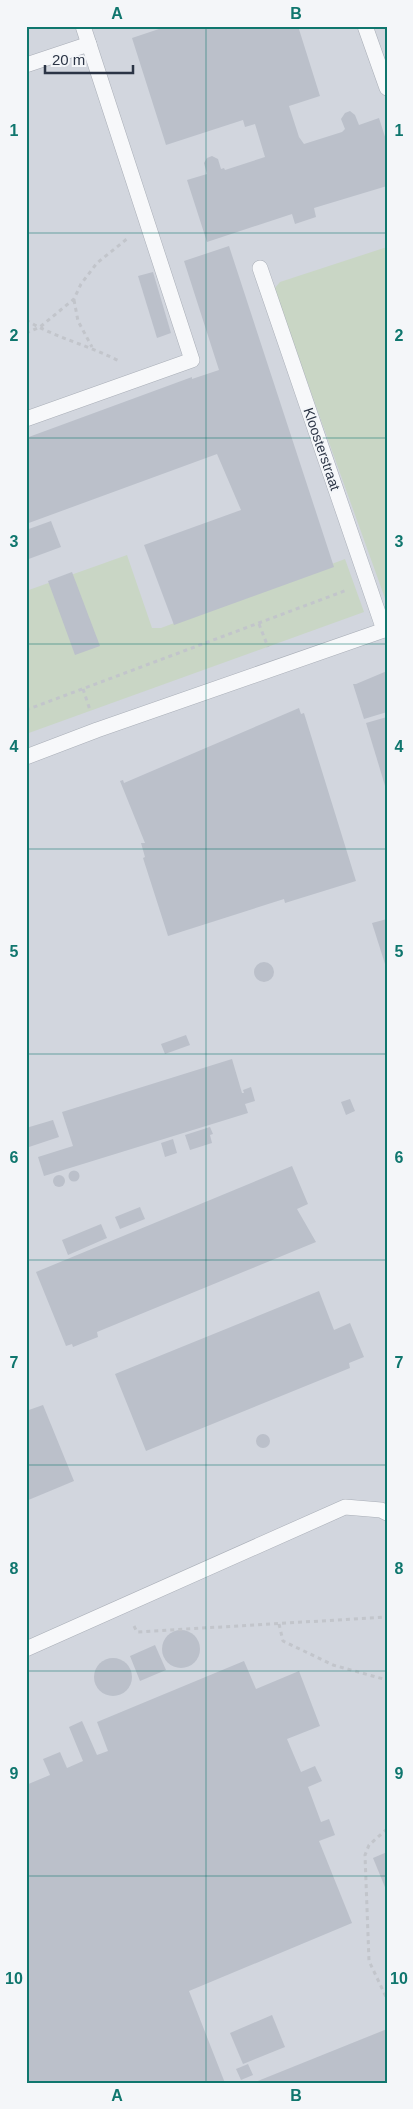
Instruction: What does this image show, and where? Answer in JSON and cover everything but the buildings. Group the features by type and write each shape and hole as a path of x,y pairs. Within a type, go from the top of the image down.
{"lane":[{"path":"26,419 192,360 83,26"},
{"path":"365,26 387,88"},
{"path":"26,65 89,44"},
{"name":"Kloosterstraat","path":"26,757 386,630 367,582 260,268"},
{"path":"26,1649 345,1506 381,1510 387,1513"}],"path":[{"path":"26,333 40,327 74,299 81,284 97,264 122,241 148,227"},
{"path":"74,299 78,320 93,348"},
{"path":"26,320 56,336 93,348 126,365 134,381"},
{"path":"26,710 367,582"},
{"path":"125,1605 137,1632 387,1617"},
{"path":"279,1624 283,1642 333,1665 387,1680"},
{"path":"387,1829 369,1845 365,1855 369,1961 387,1999"}],"shaded area":[{"path":"26,26 387,26 387,2083 26,2083"}],"green space":[{"path":"387,247 387,604 274,289 280,282"},
{"path":"127,555 152,628 161,628 345,559 364,612 26,734 26,591"}]}
